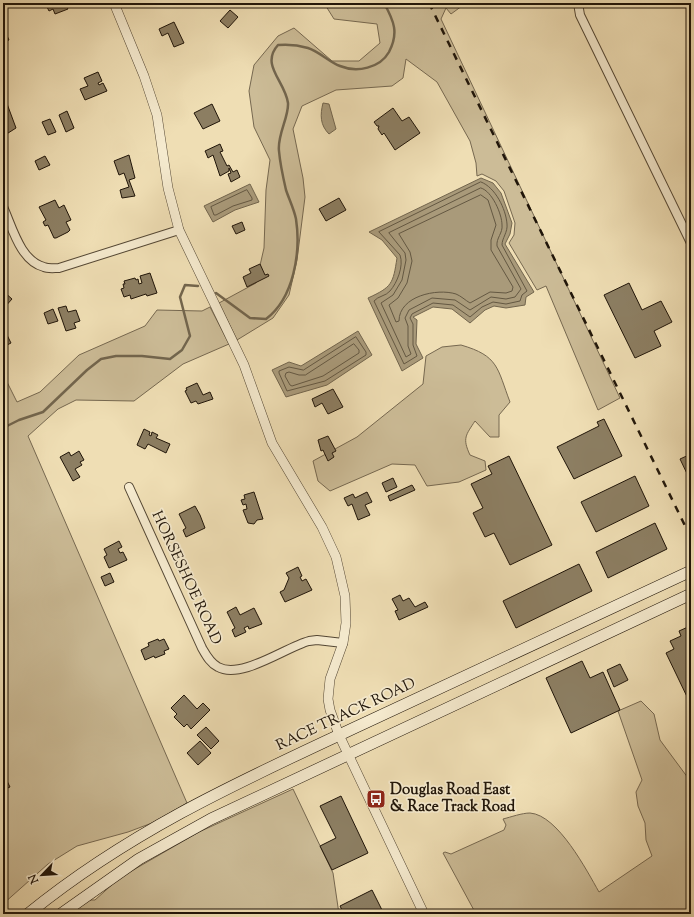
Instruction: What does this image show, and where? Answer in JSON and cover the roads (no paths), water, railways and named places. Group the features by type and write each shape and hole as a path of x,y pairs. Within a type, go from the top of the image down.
{"main road":[{"name":"RACE TRACK ROAD","path":"28,914 75,878 155,826 218,793 691,571"},
{"path":"61,914 116,874 174,839 211,819 691,594"}],"street":[{"path":"114,3 129,36 153,101 162,138 170,202 179,230 244,365 272,443 322,527 336,556 343,584 346,611 343,643 333,669 328,689 330,710 348,755 424,914"},
{"path":"578,3 580,15 691,243"},
{"path":"3,207 22,249 31,260 44,267 59,268 179,230"},
{"name":"HORSESHOE ROAD","path":"129,487 202,648 212,663 225,669 239,669 309,641 317,640 343,643"}],"water":[{"path":"323,103 329,104 336,129 329,134 322,123 321,112"},
{"path":"481,178 493,183 501,193 512,223 510,234 505,244 534,292 526,297 525,305 506,308 494,306 485,310 470,323 452,309 433,307 413,317 417,320 416,344 423,358 402,371 368,298 382,291 390,284 394,274 397,258 382,240 369,232"},
{"path":"250,184 259,202 235,210 213,222 204,206"},
{"path":"358,331 372,355 327,385 286,397 272,370 289,362 301,366"}],"waterway":[{"path":"216,293 250,318 266,319 276,310 283,299 293,274 297,246 296,219 286,190 279,151 280,139 287,114 288,103 283,87 272,66 273,52 278,45 293,45 317,52 336,64 347,68 368,68 380,62 385,57 389,52 394,39 393,21 384,3"},
{"path":"3,428 19,420 43,412 87,370 101,359 116,356 142,356 170,359 182,350 190,336 180,297 185,285 198,286"}],"railway":[{"path":"429,3 691,538"}],"place":[{"name":"Douglas Road East & Race Track Road","path":"376,799"}]}
